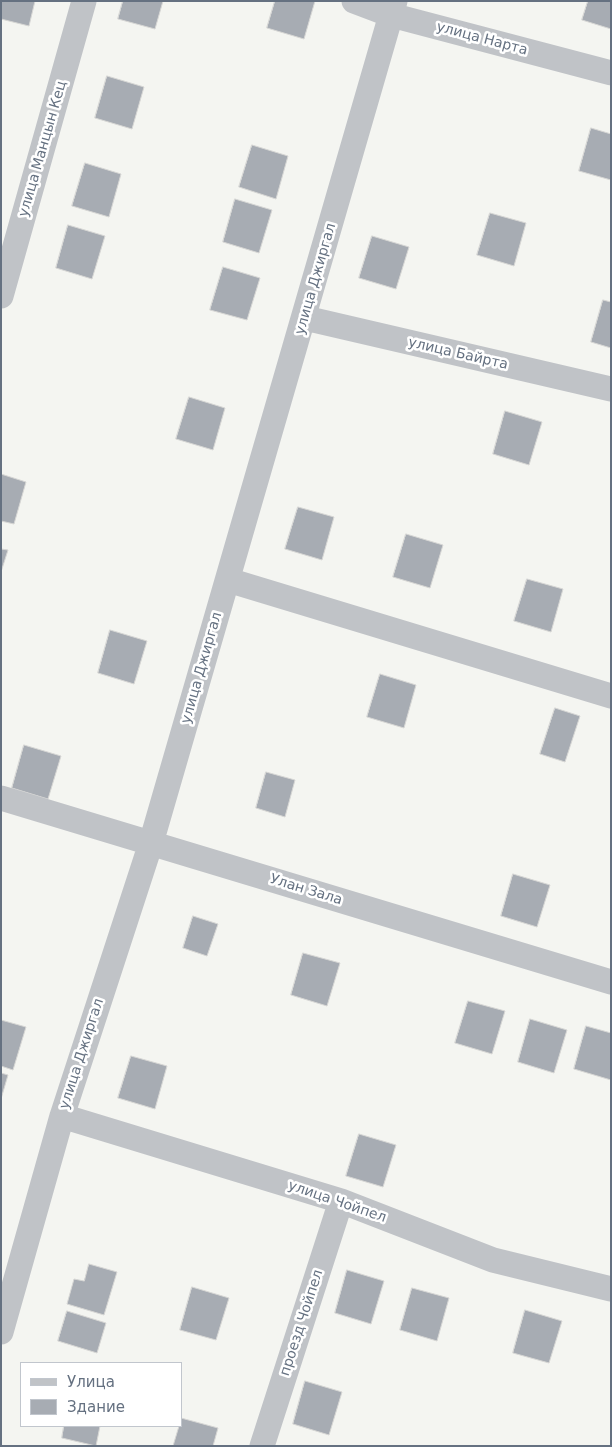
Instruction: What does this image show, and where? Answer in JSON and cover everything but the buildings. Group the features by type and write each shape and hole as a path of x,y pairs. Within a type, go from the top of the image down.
{"street":[{"name":"улица Манцын Кец","path":"1,296 84,1"},
{"name":"улица Нарта","path":"354,1 393,8 611,73"},
{"name":"улица Джиргал","path":"1,1332 62,1116 151,843 305,318 393,8"},
{"name":"улица Байрта","path":"305,318 611,389"},
{"path":"228,580 611,696"},
{"name":"Улан Зала","path":"1,798 611,982"},
{"name":"улица Чойпел","path":"62,1116 341,1201 493,1260 611,1289"},
{"name":"проезд Чойпел","path":"262,1446 341,1201"}]}
